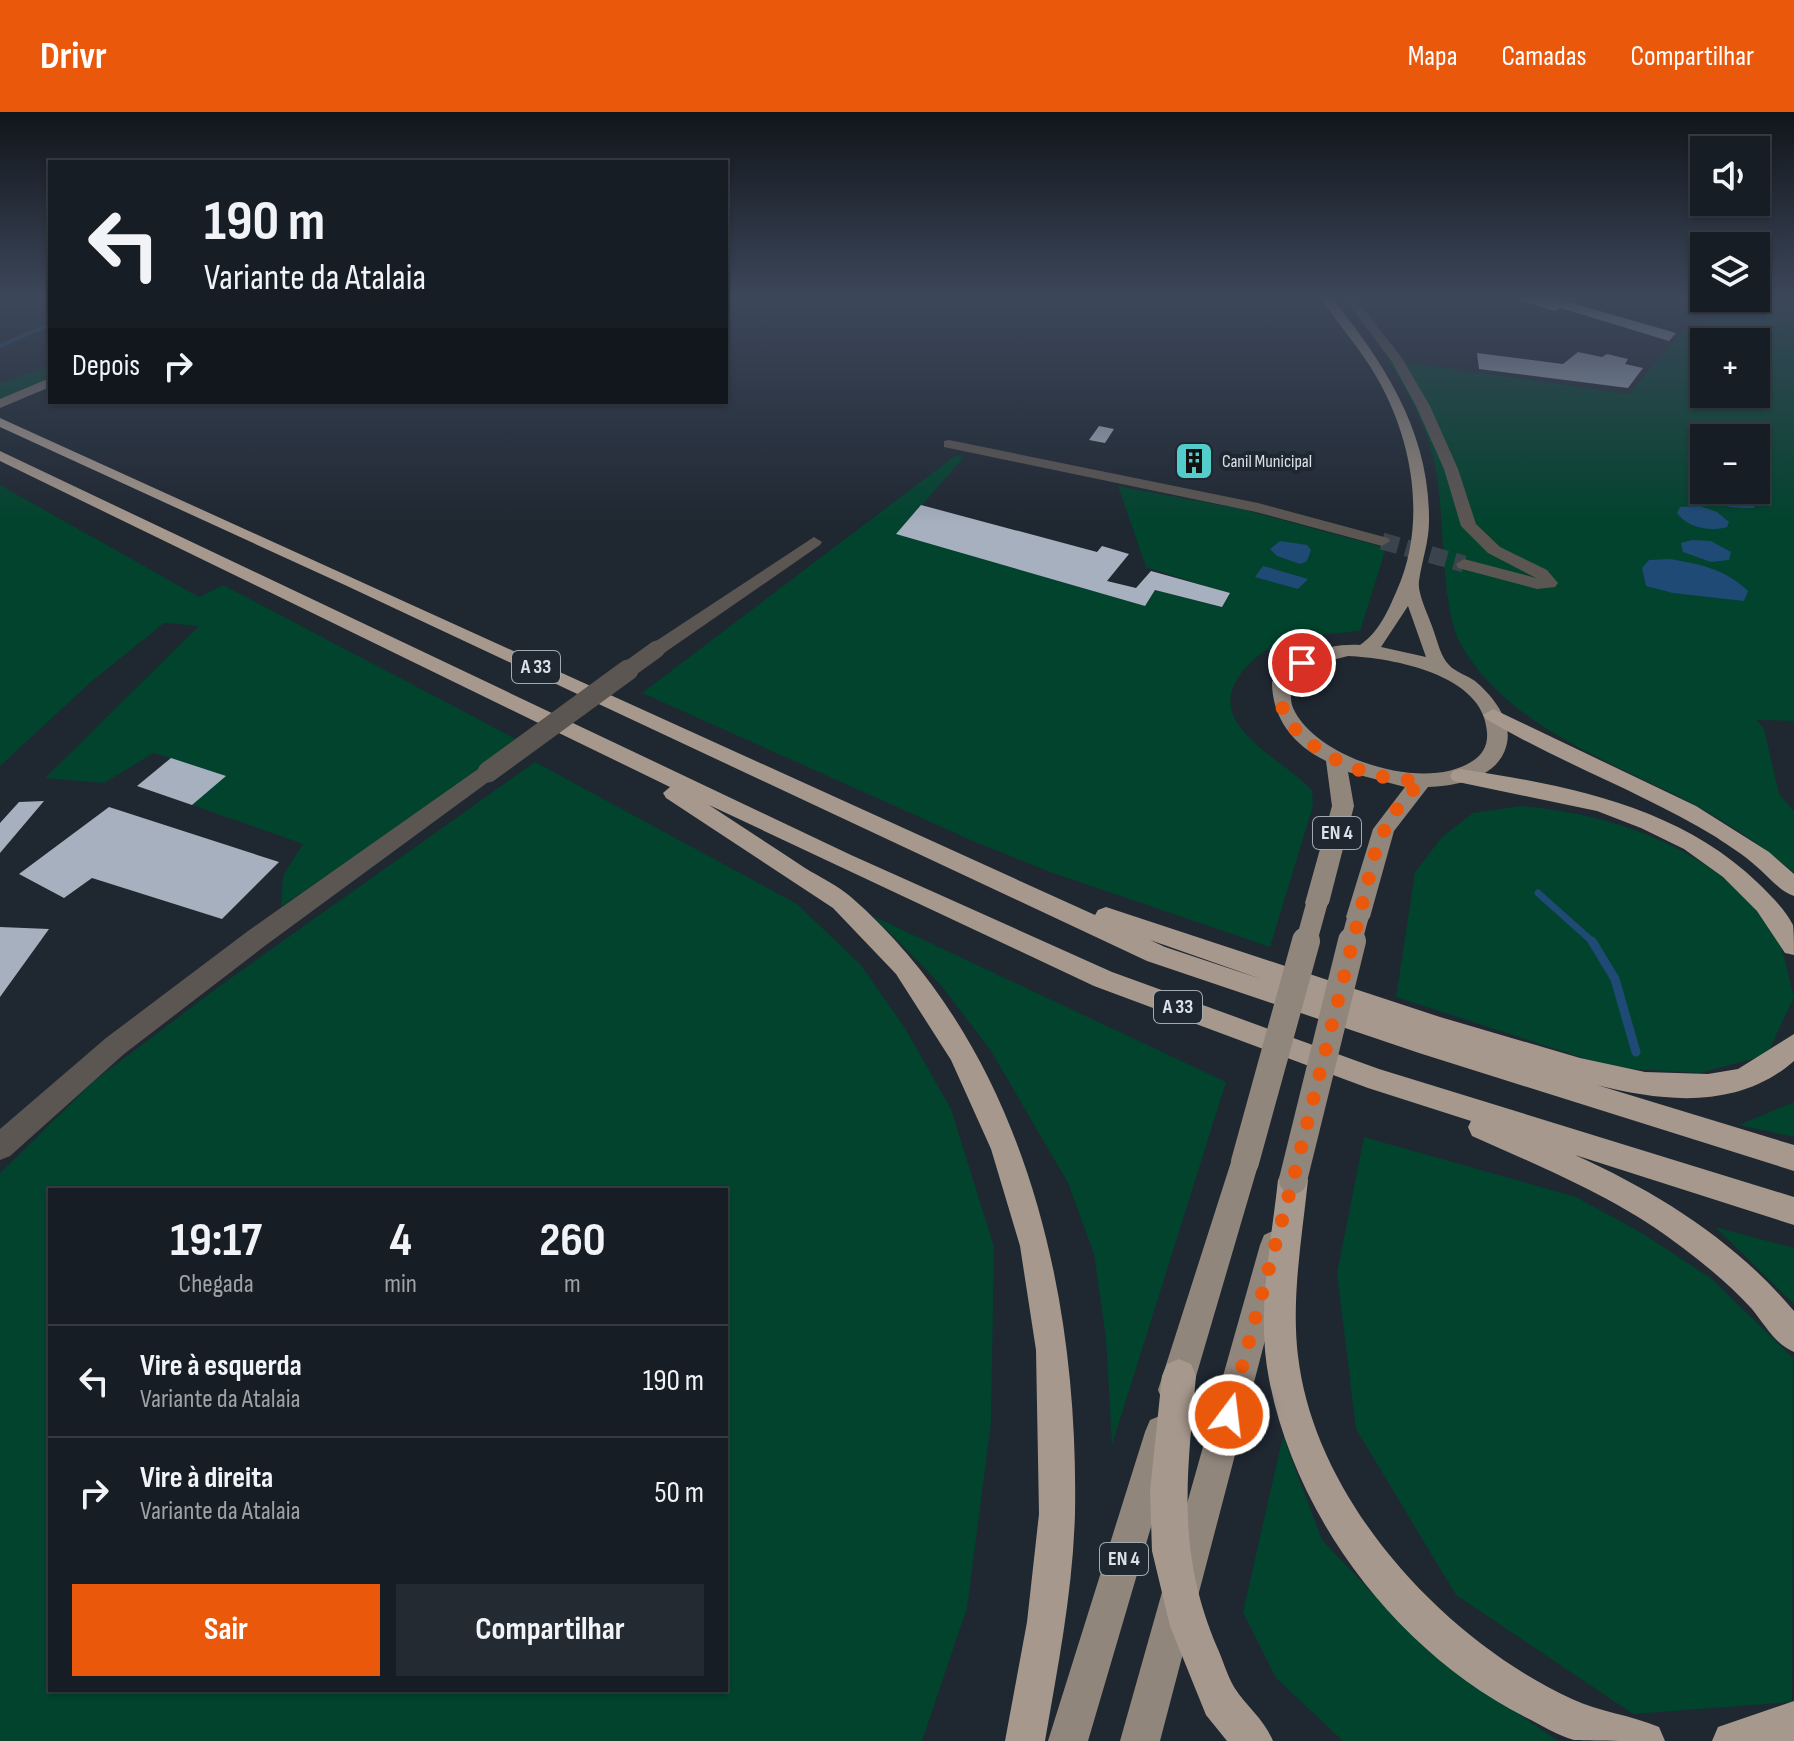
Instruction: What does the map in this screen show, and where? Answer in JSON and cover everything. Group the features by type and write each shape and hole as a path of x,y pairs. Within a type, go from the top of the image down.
{"highway":[{"name":"A 33","path":"0,422 367,588 1156,954 1419,1042 1794,1158"},
{"name":"A 33","path":"0,455 843,861 1103,979 1378,1080 1794,1211"},
{"path":"1493,715 1549,748 1654,794 1729,834 1794,887"},
{"path":"588,738 841,902 905,967 962,1054 1005,1149 1035,1246 1052,1350 1057,1514 1046,1622 1025,1741"},
{"path":"1460,776 1522,785 1587,800 1667,830 1738,876 1777,915 1794,946"},
{"path":"977,872 1401,1016 1580,1069 1639,1082 1691,1086 1739,1081 1773,1065 1794,1045"},
{"path":"1378,1080 1599,1179 1665,1215 1726,1260 1794,1336"},
{"path":"1293,1180 1280,1319 1285,1377 1300,1438 1332,1504 1372,1565 1418,1613 1487,1674 1565,1717 1645,1741"},
{"path":"1179,1376 1168,1491 1170,1551 1189,1626 1220,1701 1253,1741"},
{"path":"1732,1741 1794,1721"}],"main road":[{"path":"1365,650 1382,637 1410,585 1419,542 1421,505 1416,465 1405,427 1381,374"},
{"path":"0,404 48,383"},
{"path":"1410,585 1430,648 1443,671"},
{"path":"1365,650 1405,657 1443,671 1473,691 1493,715 1498,740 1494,751 1475,770 1460,776 1421,781 1378,776 1336,761 1304,739 1285,715 1281,691 1292,671 1315,657 1365,650"},
{"name":"EN 4","path":"1068,1741 1245,1162 1317,903 1343,806 1336,761"},
{"name":"EN 4","path":"1140,1741 1293,1180 1358,917 1384,829 1421,781"}],"street":[{"path":"1405,374 1451,469 1469,526 1494,550 1541,574 1549,583 1525,581 1464,564"},
{"path":"949,444 1258,508 1382,541"},
{"path":"0,1147 115,1046 257,938 657,649 814,542"}],"green space":[{"path":"26,374 48,374 48,379 0,400 0,383"},
{"path":"1396,374 1487,374 1629,394 1646,374 1690,374 1690,408 1770,408 1770,374 1794,374 1794,721 1757,720 1764,729 1779,794 1794,811 1794,873 1763,848 1713,816 1550,731 1500,693 1479,671 1461,645 1450,608 1436,471 1424,428"},
{"path":"956,455 964,457 897,534 1145,606 1155,590 1221,607 1230,594 1146,567 1118,486 1241,509 1386,548 1360,631 1306,637 1273,647 1246,667 1233,688 1231,709 1238,724 1254,742 1312,790 1313,806 1270,947 1050,872 973,841 642,693"},
{"path":"0,485 199,597 223,585 522,742 281,907 283,876 303,844 192,805 225,776 154,753 104,783 45,778 199,626 164,623 92,681 0,766"},
{"path":"535,762 797,904 860,964 905,1028 951,1109 994,1247 991,1423 967,1608 922,1741 0,1741 0,1173 94,1081 221,985"},
{"path":"1521,806 1585,816 1649,835 1707,866 1757,909 1776,932 1794,997 1767,1055 1700,1073 1614,1068 1396,997 1415,872 1442,837 1473,813"},
{"path":"873,916 1226,1082 1112,1445 1106,1338 1094,1254 1068,1183 991,1051 940,984"},
{"path":"1794,1102 1794,1137 1739,1125"},
{"path":"1364,1137 1576,1197 1642,1233 1712,1279 1793,1358 1792,1702 1633,1714 1456,1595 1356,1429 1337,1273"},
{"path":"1715,1227 1794,1248 1794,1304"},
{"path":"1283,1436 1322,1540 1427,1650 1558,1741 1343,1741 1276,1678 1243,1612"}],"water":[{"path":"1716,504 1755,504 1754,508"},
{"path":"1700,506 1717,512 1729,522 1727,527 1700,528 1677,513 1680,507"},
{"path":"1280,541 1307,545 1311,550 1307,561 1300,564 1277,556 1270,549"},
{"path":"1711,541 1731,552 1729,560 1711,562 1683,552 1681,543"},
{"path":"1670,559 1702,566 1730,577 1748,591 1744,601 1673,593 1646,586 1642,568 1649,560"},
{"path":"1263,566 1308,579 1298,589 1255,577"}],"building":[{"path":"1518,374 1638,374 1628,388"},
{"path":"1099,426 1114,429 1105,443 1089,440"},
{"name":"Canil Municipal","path":"1186,453 1209,457 1203,469 1180,465"},
{"path":"921,505 1097,552 1102,546 1129,554 1107,581 1136,588 1151,571 1230,593 1222,607 1155,590 1145,606 896,534"},
{"path":"171,758 226,776 192,805 137,786"},
{"path":"44,801 0,853 0,823 19,802"},
{"path":"109,807 279,862 222,919 92,878 64,898 19,874"},
{"path":"0,927 49,929 0,997"}],"waterway":[{"path":"1538,893 1592,941"},
{"path":"1592,941 1615,979 1636,1052"}],"tunnel":[{"path":"1382,541 1464,564"}],"place":[{"name":"Canil Municipal","path":"1194,461"}],"route":[{"path":"1229,1415 1293,1180 1377,845 1392,815 1421,781 1378,776 1356,769 1336,761 1304,739 1285,715 1281,702 1285,680 1302,663"}]}
